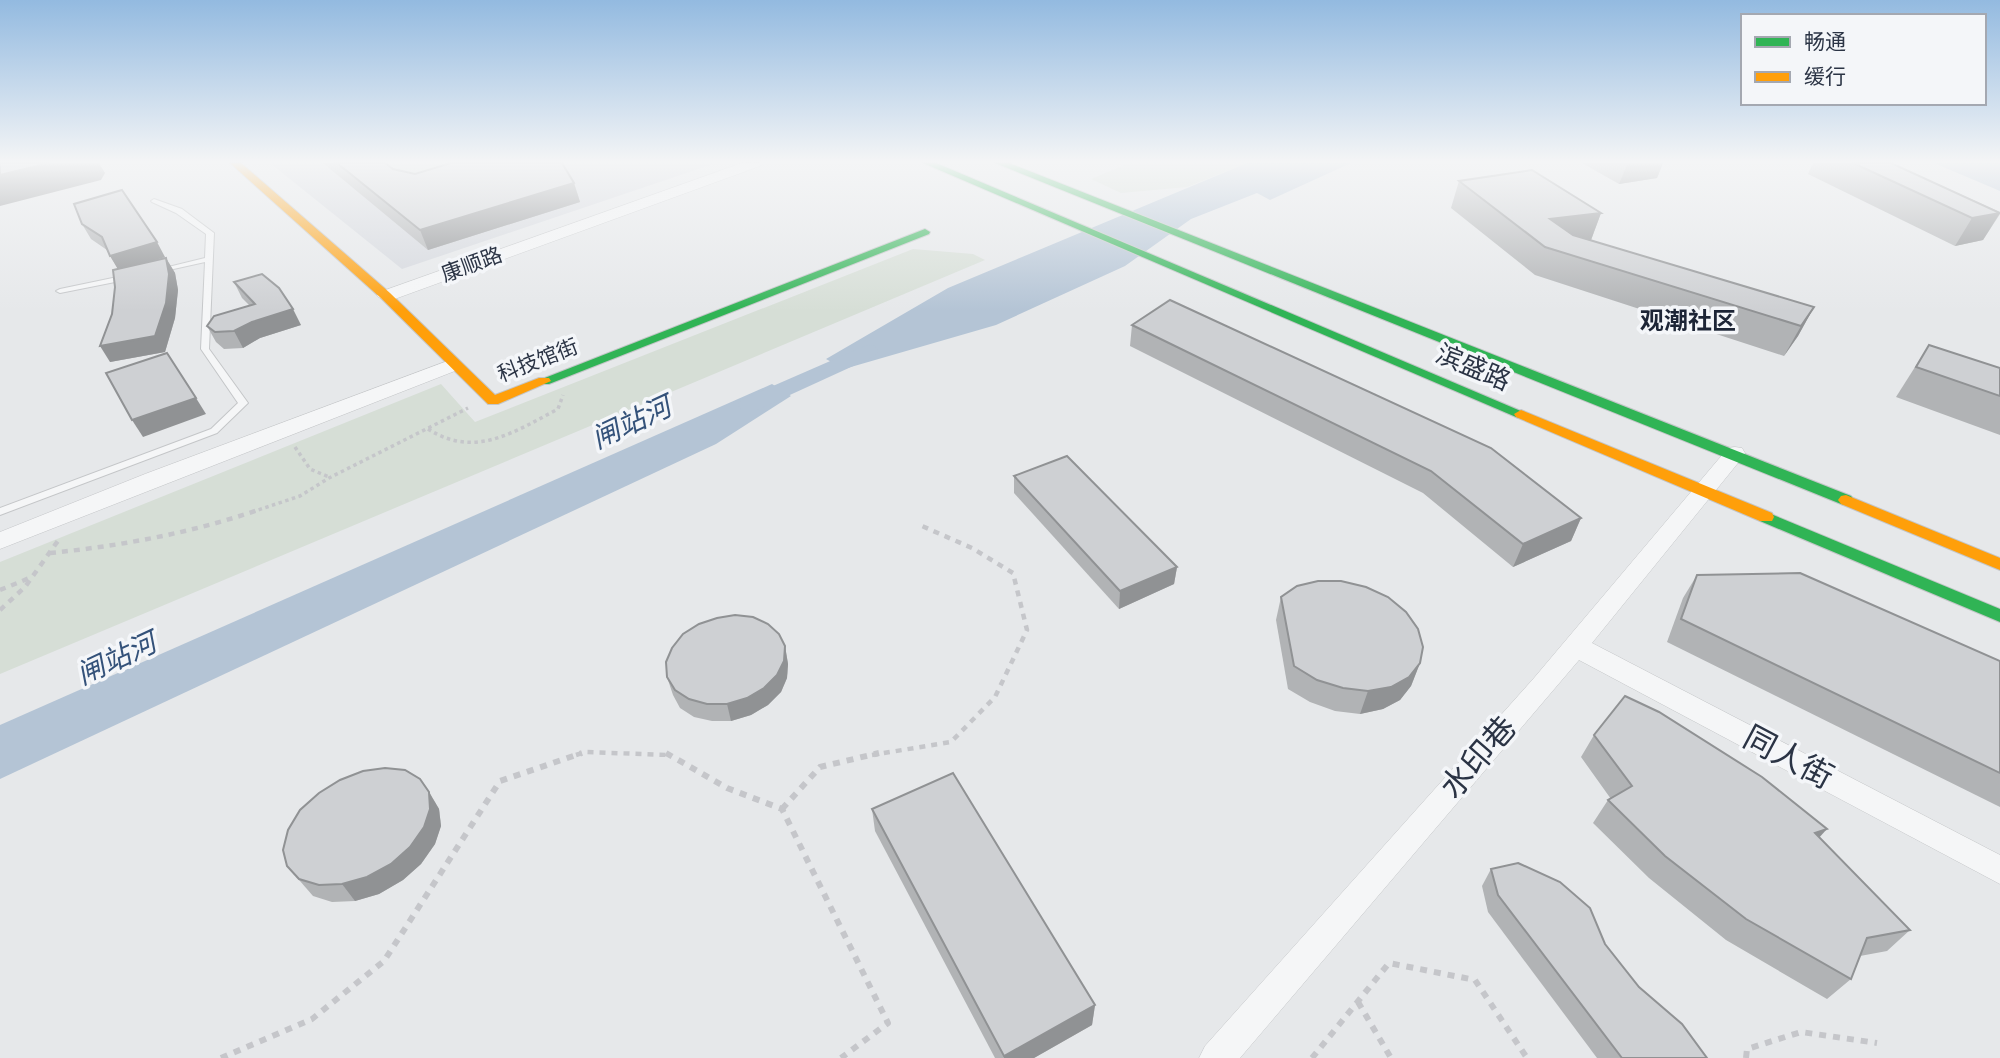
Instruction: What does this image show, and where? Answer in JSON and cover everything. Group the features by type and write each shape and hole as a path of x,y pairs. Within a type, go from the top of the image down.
{"main road":[{"name":"科技馆街","path":"291,212 386,296 453,365 493,401 925,232"},
{"name":"滨盛路","path":"1044,212 2000,616"},
{"name":"滨盛路","path":"1123,212 1472,352 1735,453 2000,564"}],"street":[{"name":"康顺路","path":"386,296 618,212"},
{"path":"0,541 453,365"},
{"name":"水印巷","path":"1217,1058 1575,646 1735,453"},
{"name":"同人街","path":"1575,646 2000,870"}],"lane":[{"path":"0,512 214,431 243,403 205,349 210,233 181,212"},
{"path":"155,271 209,259"},
{"path":"60,291 141,274"}],"path":[{"path":"427,429 452,442 478,443 526,427 558,409 565,388 566,373"},
{"path":"50,553 104,548 221,523 300,496 488,398"},
{"path":"286,428 294,446 310,469 330,478"},
{"path":"0,610 32,577 59,540 62,516"},
{"path":"782,808 820,767 884,752 951,742 995,697 1027,630 1013,573 972,548 922,527"},
{"path":"0,590 32,577"},
{"path":"221,1058 312,1020 384,961 500,781 585,752 666,753 727,788 782,808 888,1023 841,1058"},
{"path":"1312,1058 1390,963 1475,980 1527,1058"},
{"path":"1358,1002 1391,1058"},
{"path":"1746,1058 1747,1049 1801,1032 1877,1043"}],"shaded area":[{"path":"331,212 570,212 402,269"},
{"path":"913,249 973,254 985,260 0,674 0,562 441,384 475,422"}],"water":[{"path":"1129,212 1208,212 1191,219 1125,266 996,325 844,369 826,359 948,288"},
{"path":"772,384 791,396 716,444 0,779 0,725"}],"building":[{"path":"77,212 137,212 157,242 110,256 102,237 82,224"},
{"path":"398,212 478,212 420,230"},
{"path":"1500,212 1600,212 1550,219 1573,235 1814,307 1801,326 1545,247"},
{"path":"1960,212 2000,213 1972,218"},
{"path":"166,258 169,274 166,303 155,336 100,346 112,314 115,287 113,270"},
{"path":"262,274 279,288 293,309 252,322 234,331 215,332 207,326 214,316 255,304 234,282"},
{"path":"1170,300 1491,448 1581,518 1523,544 1431,471 1132,325"},
{"path":"1929,345 2000,368 2000,396 1916,367"},
{"path":"167,353 196,398 132,420 106,373"},
{"path":"1067,456 1177,567 1120,591 1014,476"},
{"path":"1800,573 2000,661 2000,773 1681,619 1697,575"},
{"path":"1318,581 1341,581 1366,587 1388,597 1406,612 1418,629 1423,647 1420,663 1409,677 1391,687 1368,691 1343,688 1317,680 1294,666 1281,597 1297,586"},
{"path":"735,615 753,617 768,624 779,634 785,646 784,661 777,675 764,688 747,698 727,704 707,704 689,699 675,690 667,677 666,662 672,648 683,634 699,624"},
{"path":"1625,696 1659,712 1762,777 1827,829 1815,833 1910,930 1867,938 1851,979 1746,919 1665,856 1608,800 1632,786 1594,735"},
{"path":"385,768 405,770 420,779 429,792 430,809 424,827 410,847 391,864 367,877 342,884 319,885 299,879 287,866 283,850 288,830 300,810 319,793 340,780 363,771"},
{"path":"953,773 1095,1005 1004,1056 872,809"},
{"path":"1518,863 1560,882 1590,908 1605,944 1639,987 1682,1024 1707,1058 1622,1058 1498,895 1491,869"}],"waterway":[{"name":"闸站河","path":"749,405 867,351"}],"traffic: fast":[{"path":"1045,212 1521,414"},
{"path":"1124,212 1846,500"},
{"path":"544,381 925,232"},
{"path":"1766,517 2000,616"}],"traffic: slow":[{"path":"291,212 386,296 493,401 544,381"},
{"path":"1521,414 1766,517"},
{"path":"1846,500 2000,564"}],"district":[{"name":"观潮社区","path":"1688,322"}]}
